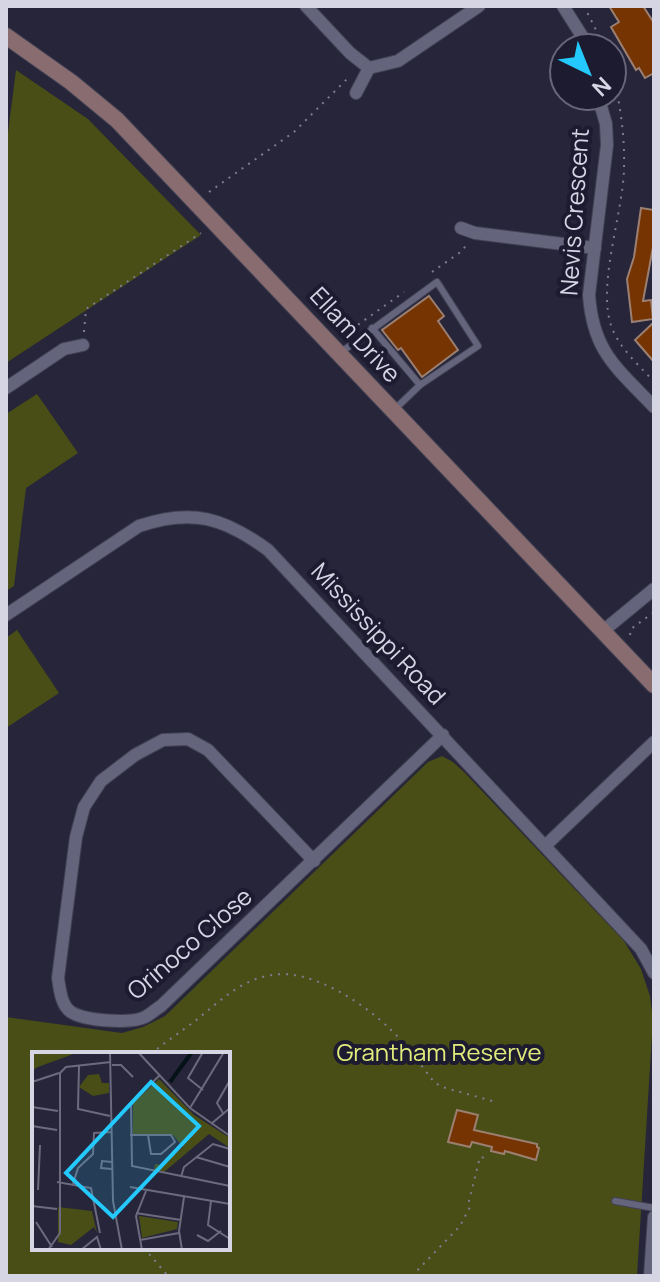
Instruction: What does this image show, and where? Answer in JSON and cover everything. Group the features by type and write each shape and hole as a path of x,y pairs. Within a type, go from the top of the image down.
{"street":[{"path":"306,6 366,65"},
{"path":"366,65 398,61 479,6"},
{"path":"563,6 579,32"},
{"name":"Ellam Drive","path":"6,36 71,82 117,120 654,685"},
{"path":"356,93 366,65"},
{"name":"Nevis Crescent","path":"603,112 607,145 589,295 596,337 614,363 654,407"},
{"path":"461,228 475,233 595,248"},
{"path":"6,388 64,349 83,345"},
{"name":"Mississippi Road","path":"6,615 139,526 185,516 216,520 243,532 268,550 443,735 641,949 654,973"},
{"path":"603,631 654,589"},
{"name":"Orinoco Close","path":"314,861 208,750 188,739 163,740 135,755 101,781 84,807 76,837 58,978 61,997 70,1011 85,1018 125,1021 144,1018 161,1006 314,861 443,735"},
{"path":"545,846 654,742"},
{"path":"650,1276 654,1217"}],"lane":[{"path":"340,353 437,282 478,346 420,385 393,410"},
{"path":"372,328 420,385"},
{"path":"615,1201 654,1208"}],"path":[{"path":"584,6 597,32"},
{"path":"209,192 294,132 366,65"},
{"path":"621,112 624,170 607,288 608,316 617,340 654,382"},
{"path":"83,345 86,309 201,233"},
{"path":"423,279 462,251 475,233"},
{"path":"345,334 410,288"},
{"path":"629,636 631,629 654,612"},
{"path":"154,1052 226,994 274,974 293,975 318,981 340,992 389,1027 434,1082 496,1102"},
{"path":"412,1276 460,1226 470,1207 480,1157 486,1158"},
{"path":"146,1250 168,1276"}],"green space":[{"path":"16,70 88,119 201,235 6,363 6,148"},
{"path":"37,394 78,453 26,488 14,586 6,591 6,414"},
{"path":"17,630 59,693 6,728 6,638"},
{"name":"Grantham Reserve","path":"442,756 453,762 624,941 641,969 650,996 653,1019 637,1276 6,1276 6,1017 122,1033 165,1016 428,762"}],"building":[{"path":"609,6 643,6 654,23 654,73 645,78 639,68 636,70 628,56 628,32 614,32 611,27 619,22"},
{"path":"641,208 654,210 654,242 643,301 651,300 653,319 632,322 627,279 634,257"},
{"path":"429,296 444,316 438,321 458,350 422,377 401,348 398,350 382,330"},
{"path":"654,322 654,362 635,340"},
{"path":"457,1110 478,1115 474,1130 537,1144 536,1160 505,1151 504,1154 491,1151 492,1147 472,1142 470,1147 448,1142"}]}
